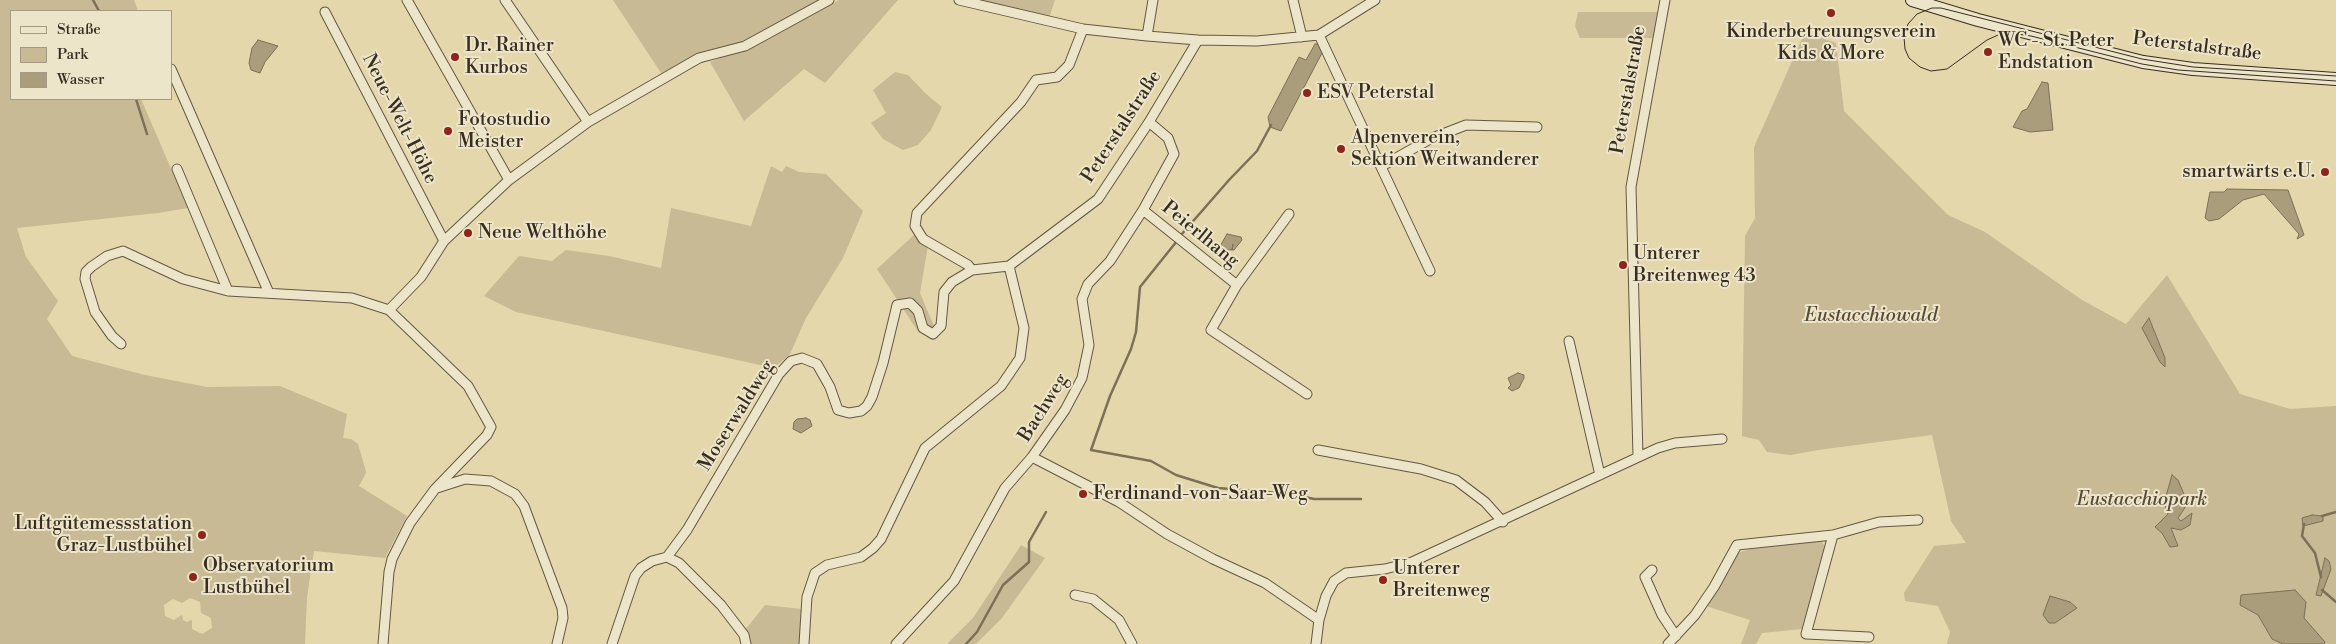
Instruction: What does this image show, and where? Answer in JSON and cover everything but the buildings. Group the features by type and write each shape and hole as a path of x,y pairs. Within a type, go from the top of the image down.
{"street":[{"path":"407,0 509,180"},
{"path":"505,0 588,122"},
{"path":"389,310 421,277 444,242 509,180 588,122 699,58 745,46 830,0"},
{"path":"959,0 1083,29 1198,40 1257,41 1318,35 1375,0"},
{"path":"1147,36 1153,0"},
{"path":"1293,0 1302,37"},
{"name":"Peterstalstraße","path":"1638,456 1631,187 1665,0"},
{"name":"Peterstalstraße","path":"1912,0 1978,20 2143,62 2193,69 2336,79"},
{"name":"Neue-Welt-Höhe","path":"325,12 444,242"},
{"path":"972,270 968,265 923,239 915,226 916,213 1021,102 1036,80 1057,77 1069,65 1083,29"},
{"path":"1318,35 1382,166 1430,271"},
{"name":"Peterstalstraße","path":"1009,266 1098,199 1198,40"},
{"path":"172,71 269,293"},
{"name":"Bachweg","path":"896,644 954,581 1005,488 1032,457 1065,410 1082,378 1089,345 1082,299 1088,284 1110,261 1143,210 1174,154 1168,138 1148,122"},
{"path":"1382,166 1430,139 1466,125 1537,127"},
{"path":"177,169 228,290"},
{"name":"Peierlhang","path":"1143,210 1238,285"},
{"name":"Peierlhang","path":"1288,214 1238,285 1211,330 1307,394"},
{"path":"121,344 112,336 95,312 85,279 86,272 91,267 107,256 123,251 131,253 183,279 228,290 352,298 389,310 468,386 491,427 487,435 435,489 410,523 390,564 383,644"},
{"path":"804,644 807,597 815,573 827,565 861,557 873,548 881,539 925,448 1001,386 1020,358 1024,328 1009,266"},
{"name":"Moserwaldweg","path":"667,557 687,530 779,374 791,361 802,358 817,364 830,387 838,410 849,413 861,411 867,406 872,397 883,363 897,305 910,303 918,311 923,328 933,334 941,326 944,292 952,282 972,270 1009,266"},
{"path":"1569,341 1600,475"},
{"path":"1316,644 1319,620 1326,596 1334,582 1346,573 1384,569 1412,562 1503,522 1638,456 1675,443 1722,439"},
{"path":"1318,450 1421,470 1456,480 1486,502 1503,522"},
{"path":"1032,457 1118,502 1182,542 1265,583 1319,620"},
{"path":"435,489 465,480 479,479 491,481 515,494 524,506 562,608 563,618 556,644"},
{"path":"1668,644 1695,615 1737,545 1833,535 1879,522 1918,520"},
{"path":"1833,535 1806,634 1869,636"},
{"path":"612,644 635,576 641,568 652,560 667,557 679,563 721,605 744,635 746,644"},
{"path":"1652,570 1645,577 1662,615 1676,636"},
{"path":"1075,595 1093,599 1120,620 1132,644"}],"green space":[{"path":"0,0 134,0 138,10 10,10 10,100 141,100 188,208 17,228 26,257 58,301 47,319 72,356 145,375 207,387 280,386 347,414 343,438 351,439 358,444 366,473 359,486 407,516 385,558 314,551 307,597 305,644 0,644","holes":["190,598 200,602 201,613 211,618 212,628 202,634 192,629 192,620 187,622 183,620 182,615 174,620 165,616 164,605 173,599 182,603"]},
{"path":"613,0 829,0 745,46 699,58 661,73"},
{"path":"839,0 898,0 825,83 804,69 744,121 710,62 751,46"},
{"path":"959,0 1055,0 1048,21"},
{"path":"1578,12 1658,12 1654,38 1580,38 1575,26"},
{"name":"Eustacchiowald","path":"1805,32 1836,43 1844,111 1948,215 1985,232 2082,300 2126,324 2167,275 2240,394 2290,409 2336,406 2336,644 1947,644 1950,632 1938,606 1905,601 1904,593 1934,546 1966,543 1951,521 1932,435 1791,455 1767,452 1759,440 1742,436 1745,236 1755,218 1754,147"},
{"path":"895,72 908,75 942,107 931,130 918,145 903,150 883,139 871,123 886,113 873,90"},
{"path":"771,166 782,172 786,166 799,172 826,174 863,211 843,258 806,318 790,354 774,368 516,312 484,296 519,256 552,261 566,250 609,256 661,268 671,208 751,226"},
{"path":"915,234 928,245 920,293 934,326 919,333 877,269"},
{"path":"1821,540 1826,549 1802,629 1762,633 1756,644 1741,644 1750,620 1706,606 1737,553 1757,547"},
{"path":"1021,545 1045,558 1002,618 976,644 947,644 973,618"},
{"path":"765,605 802,609 800,644 751,644 746,629"}],"water":[{"path":"258,40 278,46 265,62 260,73 251,70 249,63 252,48"},
{"path":"1315,44 1319,44 1322,53 1281,131 1270,127 1268,117 1299,57 1306,60"},
{"path":"2042,82 2048,83 2053,130 2030,132 2013,127 2022,111 2027,109"},
{"path":"2227,189 2288,190 2304,235 2297,239 2299,234 2264,194 2243,200 2219,219 2209,221 2205,218 2210,192 2224,192"},
{"path":"1227,234 1241,237 1242,240 1234,250 1226,250 1224,252 1219,248"},
{"path":"2149,318 2165,358 2165,367 2160,362 2142,328"},
{"path":"1518,373 1524,375 1524,378 1519,388 1512,391 1508,388 1511,385 1508,378"},
{"path":"806,418 810,420 812,426 801,433 793,429 794,422 797,419"},
{"path":"2172,475 2178,480 2186,499 2186,506 2178,518 2181,521 2192,513 2190,525 2181,530 2171,528 2178,546 2170,547 2162,533 2155,527 2168,514 2164,503"},
{"path":"2312,515 2323,516 2323,521 2303,526 2302,518"},
{"path":"2325,558 2329,561 2331,569 2321,596 2316,595"},
{"path":"2295,590 2306,602 2304,618 2325,642 2324,644 2283,644 2272,639 2258,615 2240,605 2241,595"},
{"path":"2050,596 2070,602 2077,608 2055,623 2049,623 2043,615"}],"waterway":[{"path":"93,0 98,10"},
{"path":"136,100 147,134"},
{"path":"1181,235 1257,151 1271,125"},
{"path":"1177,241 1140,287 1136,332 1131,349 1110,396 1091,450 1151,461 1176,475 1218,488 1291,494 1314,499 1361,499"},
{"path":"966,644 977,632 1003,585 1029,562 1029,542 1046,512"},
{"path":"2322,516 2336,512"},
{"path":"2304,524 2302,536 2315,553 2321,577"},
{"path":"2322,590 2336,602"}],"tram line":[{"path":"2336,76 2193,67 2142,59 1941,8 1932,8 1917,14 1908,24 1904,37 1905,49 1909,58 1920,67 1931,71 1947,69 1987,40 1998,35 2010,33 2031,36 2142,64 2178,70 2336,81"}],"place":[{"name":"Kinderbetreuungsverein Kids & More","path":"1831,13"},
{"name":"WC - St. Peter Endstation","path":"1988,52"},
{"name":"Dr. Rainer Kurbos","path":"455,57"},
{"name":"ESV Peterstal","path":"1307,93"},
{"name":"Fotostudio Meister","path":"448,131"},
{"name":"Alpenverein, Sektion Weitwanderer","path":"1341,149"},
{"name":"smartwärts e.U.","path":"2325,172"},
{"name":"Neue Welthöhe","path":"468,233"},
{"name":"Unterer Breitenweg 43","path":"1623,265"},
{"name":"Ferdinand-von-Saar-Weg","path":"1083,494"},
{"name":"Luftgütemessstation Graz-Lustbühel","path":"202,535"},
{"name":"Observatorium Lustbühel","path":"193,577"},
{"name":"Unterer Breitenweg","path":"1383,580"}],"park label":[{"name":"Eustacchiopark","path":"2142,500"}]}
